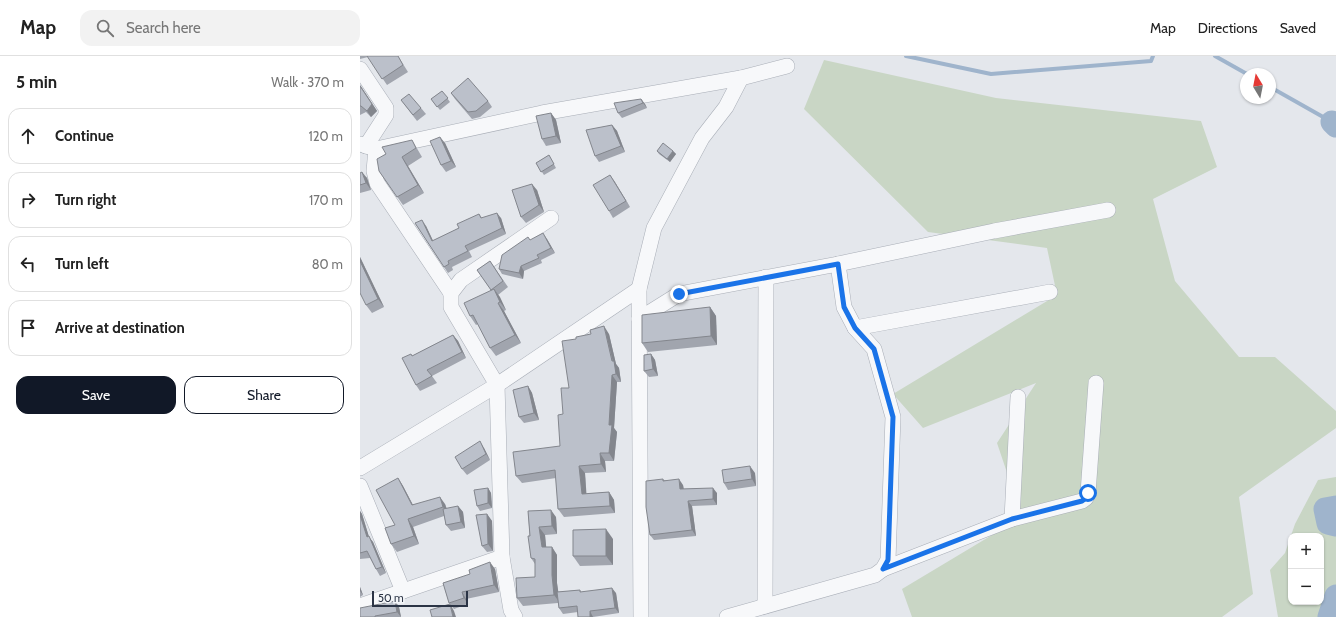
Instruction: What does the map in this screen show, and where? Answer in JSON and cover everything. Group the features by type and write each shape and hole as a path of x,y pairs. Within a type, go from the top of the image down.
{"street":[{"path":"367,147 542,113 741,78 787,66"},
{"path":"360,69 386,108 386,114 367,147 377,183 451,293 452,307 497,385 502,557 511,610 515,617"},
{"path":"641,617 639,289 654,228 702,138 726,107 741,78"},
{"path":"639,319 679,294 838,264 994,231 1108,210"},
{"path":"451,293 461,280 551,218"},
{"path":"838,264 844,307 855,328 874,349 893,417 888,560 883,569"},
{"path":"765,606 766,277"},
{"path":"360,468 497,385 639,289"},
{"path":"855,328 1050,292"},
{"path":"727,617 875,575 883,569 1012,519 1082,501 1086,498 1088,493 1096,384"},
{"path":"1012,519 1018,397"},
{"path":"360,486 403,591"},
{"path":"360,606 502,557"}],"green space":[{"path":"824,60 996,98 1201,121 1217,167 1153,199 1175,281 1239,357 1275,357 1336,411 1336,428 1239,497 1253,594 1222,617 912,617 902,589 1022,517 997,443 1036,383 923,428 893,394 1057,295 1047,248 928,232 804,109"},
{"path":"1336,477 1336,617 1278,617 1270,570 1285,553 1288,544 1288,605 1324,605 1324,533 1292,533 1318,480"}],"building":[{"path":"367,56 398,56 403,65 382,79"},
{"path":"468,78 488,101 476,111 468,112 451,93"},
{"path":"360,86 372,104 367,111 360,106"},
{"path":"442,91 448,98 437,107 431,99"},
{"path":"409,94 421,108 413,115 401,100"},
{"path":"641,99 643,103 618,113 614,103"},
{"path":"551,113 556,136 542,139 536,116"},
{"path":"612,125 621,146 595,156 586,130"},
{"path":"440,137 451,161 441,165 430,141"},
{"path":"412,140 416,148 402,157 418,185 397,197 379,171 377,159 386,154 382,147"},
{"path":"663,143 673,151 667,159 657,151"},
{"path":"549,155 554,164 541,172 536,163"},
{"path":"362,172 366,183 360,185 360,173"},
{"path":"610,175 626,201 609,211 593,185"},
{"path":"532,184 539,205 521,217 512,190"},
{"path":"497,213 502,228 465,246 468,251 448,261 449,264 444,267 415,223 422,220 432,241 459,228 457,224 479,214 481,218"},
{"path":"543,233 551,248 537,255 539,258 521,266 519,273 499,269 502,255 528,237 530,240"},
{"path":"360,261 378,299 366,305 360,293"},
{"path":"490,261 503,281 491,290 477,270"},
{"path":"494,289 500,302 498,303 515,335 490,348 473,315 470,316 464,303"},
{"path":"710,307 711,336 642,343 642,315"},
{"path":"604,326 612,361 614,361 616,374 612,375 609,425 612,425 609,453 600,453 601,464 579,466 582,494 609,492 610,506 558,509 555,470 516,476 513,452 560,446 558,415 563,414 561,388 569,388 562,341 576,339 576,337 591,334 590,330"},
{"path":"453,335 462,352 427,370 432,376 416,385 402,358 411,354 412,356"},
{"path":"651,354 653,369 644,371 644,355"},
{"path":"528,386 534,413 519,417 513,390"},
{"path":"480,441 486,454 462,469 455,457"},
{"path":"750,466 752,479 724,483 722,470"},
{"path":"398,478 412,505 440,497 443,507 408,519 414,536 391,544 385,528 395,525 376,490"},
{"path":"663,479 663,481 679,479 680,489 713,488 713,499 688,501 692,530 650,535 646,507 646,481"},
{"path":"488,488 488,503 477,506 474,490"},
{"path":"458,506 461,522 446,525 443,509"},
{"path":"551,510 552,526 539,527 542,547 552,547 554,595 517,598 516,578 535,577 535,559 531,558 528,536 530,536 528,511"},
{"path":"487,514 488,544 482,546 476,515"},
{"path":"360,515 367,537 369,536 382,567 376,569 367,551 360,553"},
{"path":"606,529 606,556 573,556 573,530"},
{"path":"490,562 494,585 462,592 464,598 449,603 443,583 470,574 469,570"},
{"path":"612,588 615,608 590,611 590,617 578,617 577,606 559,608 557,592 580,590 580,592"},
{"path":"395,601 397,612 375,617 360,617 360,608"},
{"path":"450,604 453,617 432,617 430,610"}],"waterway":[{"path":"906,56 991,74 1151,61 1153,56"},
{"path":"1215,56 1240,70"},
{"path":"1276,90 1332,122 1336,121"},
{"path":"1332,122 1336,126"},
{"path":"1336,507 1325,509 1328,523 1336,525"},
{"path":"1329,617 1336,596"}],"route":[{"path":"679,294 714,286 838,264 844,307 855,328 874,349 893,417 888,560 883,569 1012,519 1082,501 1086,498 1088,493"}]}
